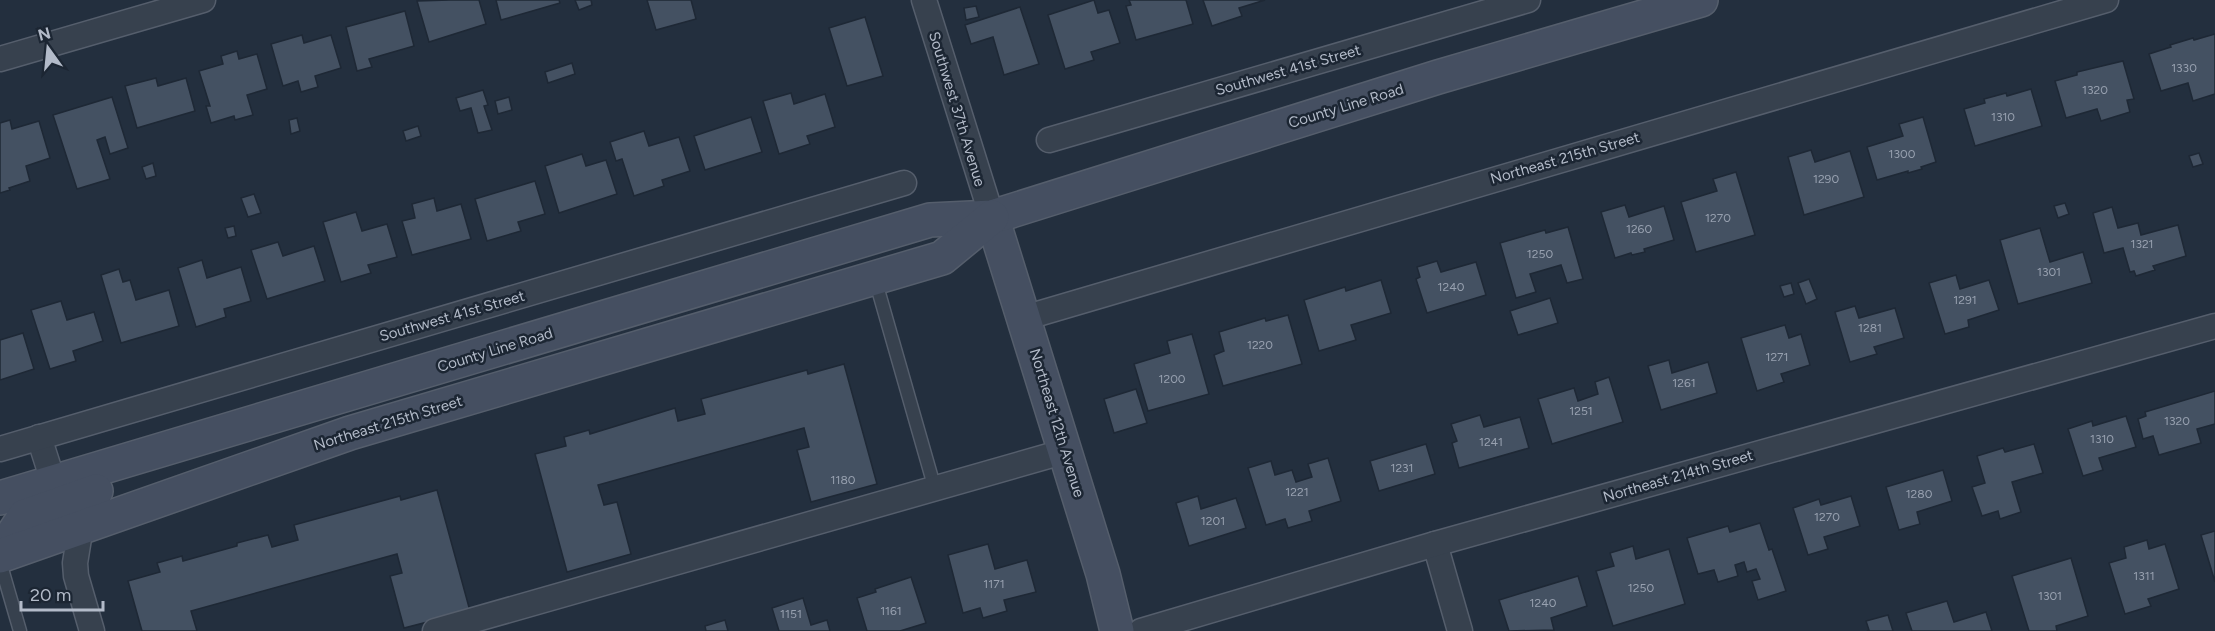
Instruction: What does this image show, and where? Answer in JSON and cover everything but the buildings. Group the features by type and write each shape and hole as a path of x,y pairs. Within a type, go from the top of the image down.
{"street":[{"path":"0,59 203,0"},
{"name":"Southwest 37th Avenue","path":"924,0 992,217"},
{"name":"Southwest 41st Street","path":"1048,140 1528,0"},
{"name":"County Line Road","path":"0,498 930,220 992,217 1438,77 1701,0"},
{"name":"Northeast 215th Street","path":"1024,318 2106,0"},
{"name":"Southwest 41st Street","path":"0,449 904,183"},
{"name":"County Line Road","path":"780,306 942,258 992,217"},
{"name":"Northeast 12th Avenue","path":"992,217 1066,451 1103,574 1117,631"},
{"name":"Northeast 215th Street","path":"0,555 350,433 780,306"},
{"name":"Northeast 214th Street","path":"1141,631 1435,544 2215,326"},
{"path":"0,555 25,516 271,430 286,412"},
{"path":"39,437 53,482"},
{"path":"435,631 1066,451"},
{"path":"81,526 75,562 76,576 92,631"},
{"path":"1435,544 1460,631"}],"lane":[{"path":"875,278 936,489"},
{"path":"0,562 20,631"}]}
